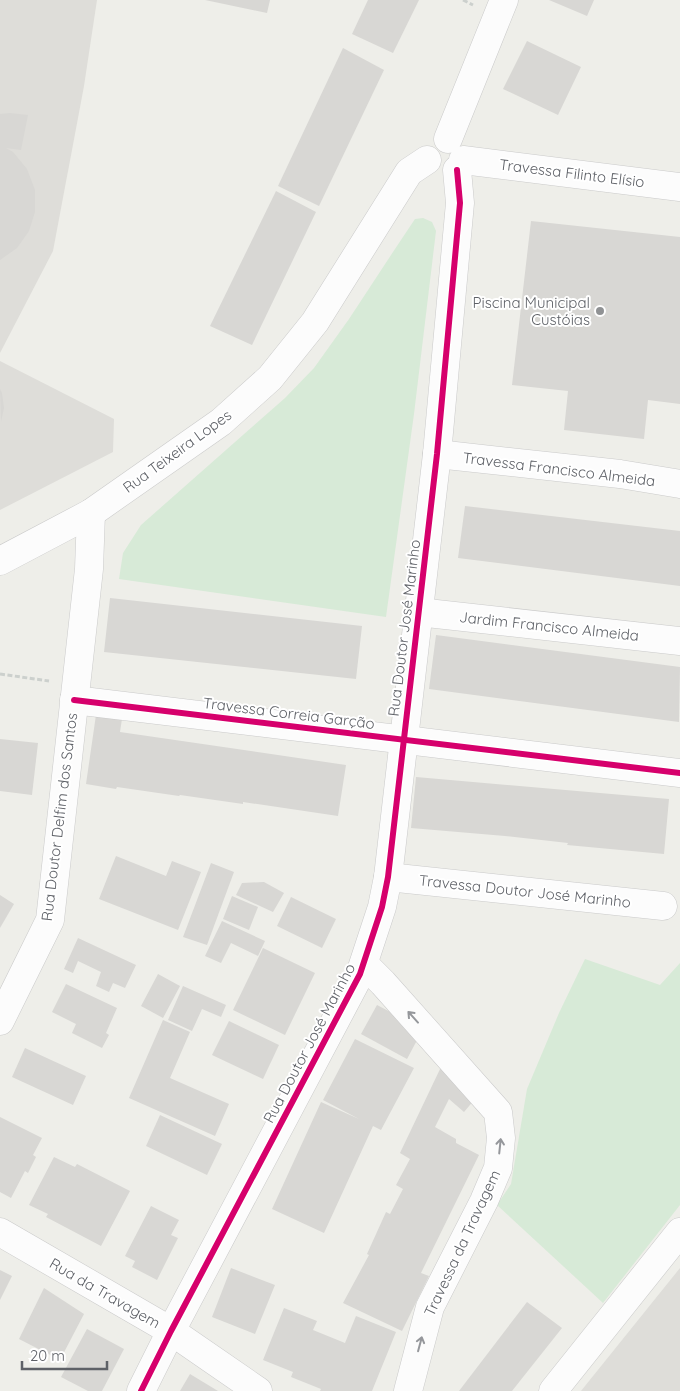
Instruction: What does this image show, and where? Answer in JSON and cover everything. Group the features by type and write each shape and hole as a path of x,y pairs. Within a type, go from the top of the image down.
{"street":[{"path":"456,156 504,0"},
{"name":"Rua Teixeira Lopes","path":"0,561 91,513 221,422 270,378 316,322 409,172 427,160 432,143 442,138 456,156"},
{"name":"Travessa Filinto Elísio","path":"456,156 680,187"},
{"name":"Rua Doutor José Marinho","path":"141,1391 364,964 382,908 388,877 437,454 460,203 456,156"},
{"name":"Travessa Francisco Almeida","path":"437,454 620,474 680,484"},
{"name":"Rua Doutor Delfim dos Santos","path":"0,1021 50,920 89,569 91,513"},
{"name":"Jardim Francisco Almeida","path":"418,612 680,641"},
{"name":"Travessa Correia Garção","path":"74,692 404,740 680,773"},
{"name":"Travessa Doutor José Marinho","path":"388,877 663,906"},
{"name":"Travessa da Travagem","path":"364,964 498,1112 501,1138 498,1168 484,1201 430,1307 408,1391"},
{"name":"Rua da Travagem","path":"0,1232 171,1331 258,1391"},
{"path":"553,1391 680,1232"}],"path":[{"path":"0,674 74,692"}],"shaded area":[{"path":"0,0 97,0 84,86 53,251 0,353"},
{"path":"0,361 114,419 113,452 0,510"},
{"path":"680,1268 680,1391 581,1391"}],"green space":[{"path":"423,218 432,222 436,231 414,414 386,617 119,579 123,553 141,525 285,398 314,368 415,219"},
{"path":"585,959 660,985 680,963 680,1205 603,1303 497,1205 511,1184 527,1089 559,1013"}],"building":[{"path":"205,0 270,0 267,13"},
{"path":"368,0 419,0 393,53 352,34"},
{"path":"549,0 594,0 587,16"},
{"path":"527,41 581,67 558,115 503,89"},
{"path":"343,48 384,70 319,206 278,186"},
{"path":"0,114 28,115 21,150 6,148 13,152 27,169 35,190 35,212 29,231 17,248 0,260"},
{"path":"276,191 316,212 252,345 210,326"},
{"name":"Piscina Municipal Custóias","path":"531,221 680,237 680,404 648,400 644,439 564,430 568,391 512,385"},
{"path":"0,389 4,408 1,422"},
{"path":"465,506 680,531 680,586 458,558"},
{"path":"110,598 362,626 356,679 104,652"},
{"path":"436,635 680,667 679,722 429,689"},
{"path":"97,708 123,712 120,732 346,765 338,816 243,802 243,804 86,784"},
{"path":"0,739 38,743 32,795 0,791"},
{"path":"416,777 669,799 664,854 567,845 568,843 505,836 411,828"},
{"path":"116,856 166,876 172,861 201,872 178,930 99,899"},
{"path":"211,863 234,872 207,945 183,937"},
{"path":"264,882 284,893 273,912 236,895 242,883"},
{"path":"0,895 14,904 0,928"},
{"path":"232,896 258,907 249,930 223,919"},
{"path":"291,897 336,919 322,948 277,926"},
{"path":"222,921 265,941 258,956 231,943 221,963 205,956"},
{"path":"78,938 136,965 125,988 113,983 109,992 96,986 101,972 78,961 73,973 64,969"},
{"path":"263,948 315,973 285,1035 233,1010"},
{"path":"158,974 180,986 163,1018 141,1006"},
{"path":"66,984 117,1008 106,1033 109,1035 102,1048 72,1033 76,1024 52,1012"},
{"path":"183,986 226,1005 221,1017 202,1009 192,1031 168,1020"},
{"path":"377,1005 423,1029 407,1059 361,1034"},
{"path":"163,1020 190,1032 170,1078 229,1104 215,1136 129,1098"},
{"path":"229,1021 279,1045 263,1079 212,1055"},
{"path":"355,1039 414,1068 381,1130 373,1126 324,1233 272,1209 321,1102 359,1119 323,1100"},
{"path":"25,1048 86,1076 73,1105 12,1077"},
{"path":"441,1067 475,1099 464,1112 449,1099 435,1127 456,1139 456,1143 479,1155 421,1273 429,1276 402,1331 343,1303 369,1255 367,1254 386,1212 390,1214 403,1189 396,1185 410,1159 400,1153"},
{"path":"160,1115 222,1144 207,1175 146,1146"},
{"path":"0,1117 42,1138 33,1155 36,1157 28,1173 25,1171 11,1198 0,1192"},
{"path":"54,1157 75,1167 77,1164 130,1191 101,1246 46,1217 48,1214 29,1205"},
{"path":"151,1206 179,1220 171,1235 178,1238 157,1280 132,1267 135,1261 125,1256"},
{"path":"231,1268 275,1285 255,1334 212,1317"},
{"path":"0,1270 12,1276 0,1300"},
{"path":"44,1288 84,1314 60,1360 19,1339"},
{"path":"527,1302 562,1328 512,1391 459,1391"},
{"path":"284,1308 317,1321 313,1330 345,1343 356,1316 396,1332 372,1391 320,1391 321,1389 291,1377 293,1372 263,1360"},
{"path":"87,1329 124,1349 102,1391 88,1391 61,1377"},
{"path":"190,1374 218,1391 180,1391"}],"cycle path":[{"path":"141,1391 360,974 382,907 388,877 437,454 460,203 457,170"},
{"path":"74,700 680,773"}],"place":[{"name":"Piscina Municipal Custóias","path":"600,311"}]}
